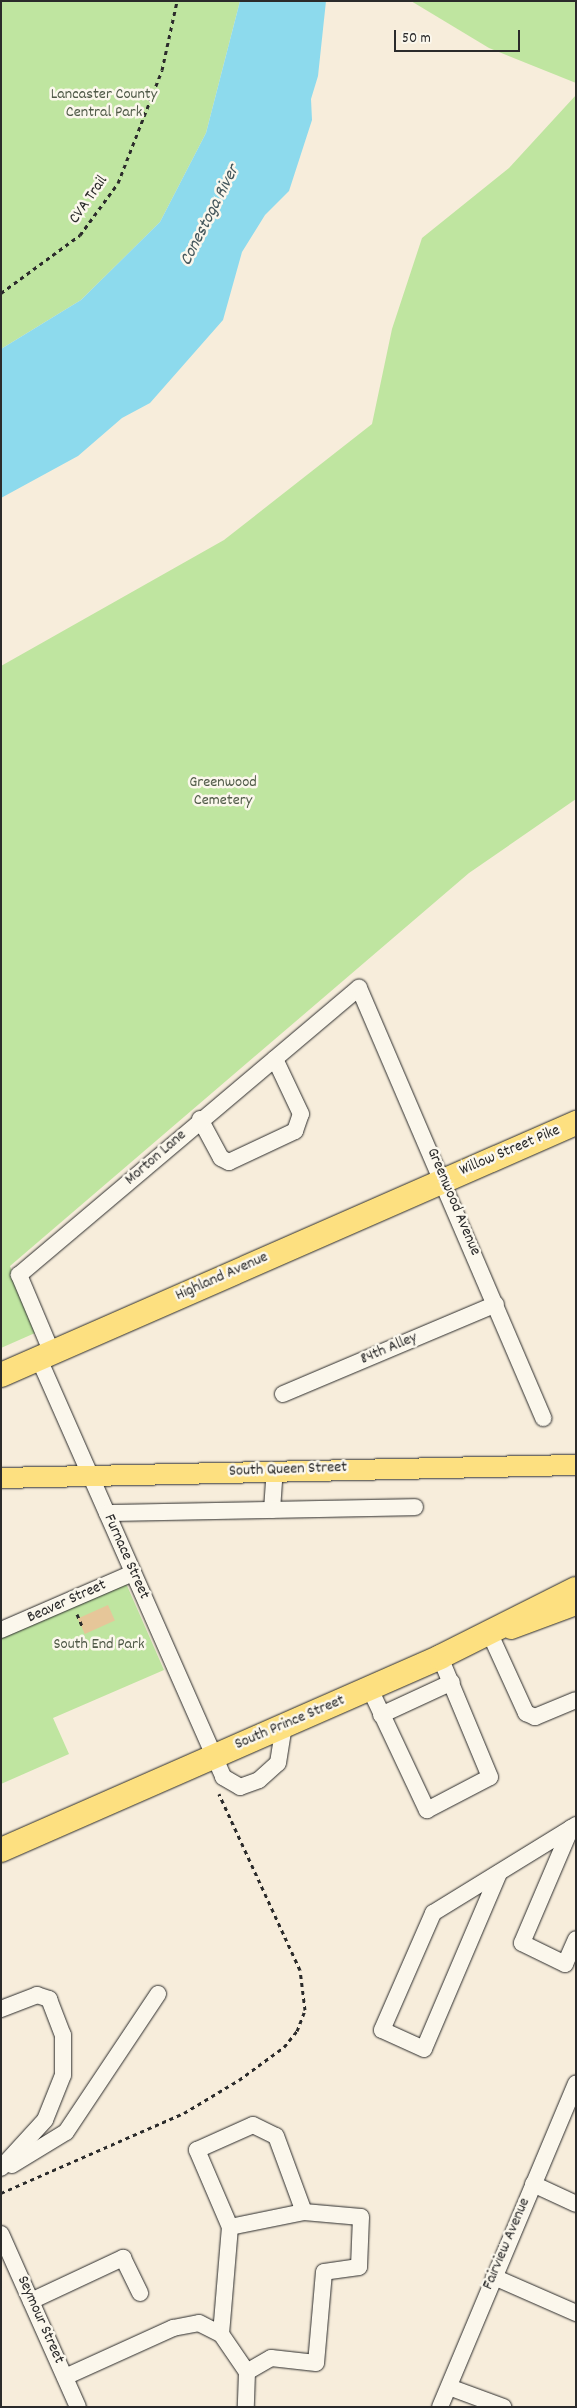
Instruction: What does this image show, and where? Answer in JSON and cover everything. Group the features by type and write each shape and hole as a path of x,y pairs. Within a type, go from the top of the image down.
{"highway":[{"name":"Willow Street Pike","path":"444,1180 576,1123"},
{"name":"Highland Avenue","path":"1,1375 444,1180"},
{"name":"South Prince Street","path":"1,1850 440,1657 490,1634 576,1588"}],"main road":[{"name":"South Queen Street","path":"1,1478 576,1465"},
{"path":"490,1634 576,1606"}],"street":[{"name":"Morton Lane","path":"46,1356 19,1275 200,1119 275,1059 358,988"},
{"name":"Greenwood Avenue","path":"358,988 444,1180 543,1418"},
{"path":"200,1119 221,1158 229,1162 295,1131 301,1114 275,1059"},
{"name":"84th Alley","path":"282,1394 496,1304"},
{"name":"Furnace Street","path":"46,1356 90,1476 223,1777 240,1787 259,1780 278,1763 284,1725"},
{"path":"272,1510 275,1471"},
{"path":"107,1513 415,1507"},
{"name":"Beaver Street","path":"1,1630 133,1573"},
{"path":"490,1634 526,1713 535,1717 576,1700"},
{"path":"370,1688 427,1810 490,1776 440,1657"},
{"path":"381,1715 452,1682"},
{"path":"498,1873 424,2049 382,2030 433,1913 574,1826"},
{"path":"574,1826 522,1943 565,1964 576,1939"},
{"path":"1,2170 66,2132 158,1994"},
{"path":"1,2009 37,1995 49,1999 63,2035 63,2075 44,2120 1,2170"},
{"name":"Fairview Avenue","path":"440,2407 532,2184 575,2089"},
{"path":"221,2334 230,2227 197,2150 253,2125 276,2136 304,2212"},
{"path":"532,2184 576,2204"},
{"path":"230,2227 304,2212 361,2217 360,2268 324,2272 316,2363 271,2358 247,2372"},
{"name":"Seymour Street","path":"1,2234 78,2407"},
{"path":"32,2301 123,2258 140,2293"},
{"path":"494,2276 576,2313"},
{"path":"65,2377 173,2328 199,2323 221,2334 247,2372 246,2407"},
{"path":"449,2387 503,2407"}],"path":[{"name":"CVA Trail","path":"1,293 80,235 118,182 162,70 177,1"},
{"path":"74,1609 82,1626"},
{"path":"1,2193 184,2112 239,2080 284,2047 297,2031 305,2010 300,1970 217,1788"}],"green space":[{"name":"Lancaster County Central Park","path":"1,1 240,1 206,133 160,222 81,300 1,349"},
{"path":"411,1 576,1 576,83 489,48"},
{"name":"Greenwood Cemetery","path":"576,95 576,799 469,873 10,1266 35,1333 1,1348 1,666 224,540 372,424 392,329 422,238 509,168"},
{"name":"South End Park","path":"125,1581 164,1670 53,1718 69,1754 1,1784 1,1635"}],"water":[{"name":"Conestoga River","path":"240,1 326,1 318,76 311,99 312,120 289,191 265,215 242,252 223,320 150,403 122,418 78,456 1,498 1,349 81,300 160,222 206,133"}],"building":[{"path":"108,1605 115,1621 85,1634 78,1618"}]}
